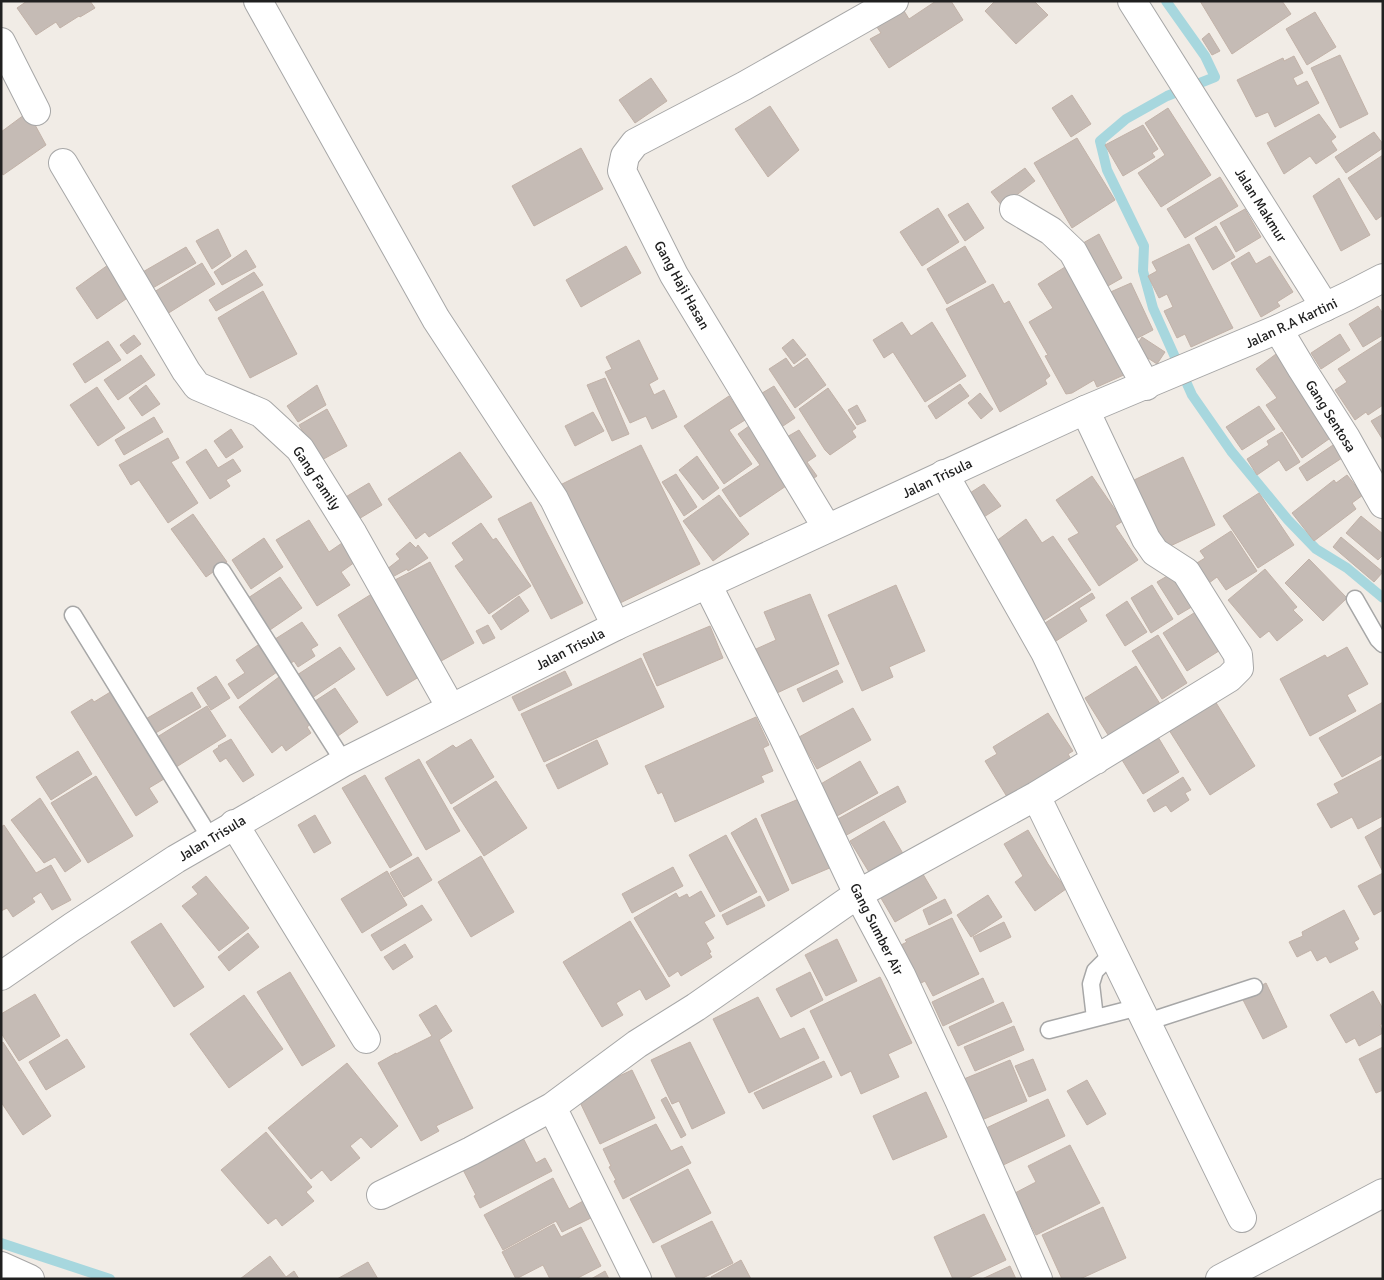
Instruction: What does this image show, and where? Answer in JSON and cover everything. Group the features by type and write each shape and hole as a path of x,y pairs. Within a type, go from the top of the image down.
{"street":[{"path":"258,1 436,319 554,498 616,626"},
{"name":"Gang Haji Hasan","path":"827,528 674,275 622,171 625,156 635,142 744,86 894,1"},
{"name":"Jalan Makmur","path":"1132,1 1325,307"},
{"path":"1,42 36,111"},
{"name":"Gang Family","path":"63,163 186,371 197,386 261,413 300,449 353,534 451,708"},
{"path":"1014,209 1051,231 1073,252 1157,381"},
{"name":"Jalan R.A Kartini","path":"1157,381 1278,329 1383,278"},
{"name":"Gang Sentosa","path":"1278,329 1346,438 1383,504"},
{"name":"Jalan Trisula","path":"5,966 234,824 344,762 616,626 1085,410 1157,381"},
{"path":"381,1195 471,1152 552,1107 637,1044 696,1007 858,894 1036,796 1229,678 1238,668 1238,656 1186,572 1178,565 1155,552 1146,539 1085,410"},
{"path":"944,474 1045,652 1096,760"},
{"name":"Gang Sumber Air","path":"707,584 783,736 858,894 901,975 959,1100 1038,1279"},
{"path":"1036,796 1242,1218"},
{"path":"234,824 366,1039"},
{"path":"552,1107 637,1279"},
{"path":"1220,1279 1383,1193"},
{"path":"1,1266 30,1279"}],"lane":[{"path":"222,570 344,762"},
{"path":"1355,599 1378,639 1383,644"},
{"path":"73,615 211,838"},
{"path":"1095,1018 1090,984 1095,972 1113,953"},
{"path":"1049,1030 1095,1018 1143,1015 1254,987"}],"building":[{"path":"27,1 90,1 95,8 60,28 56,22 36,35 17,8"},
{"path":"898,1 909,19 936,1 951,1 963,20 889,68 870,39 881,33 870,17"},
{"path":"995,1 1034,1 1048,15 1016,44 985,11"},
{"path":"1200,1 1282,1 1291,14 1232,54"},
{"path":"1315,12 1336,47 1307,65 1286,29"},
{"path":"1209,33 1220,51 1212,55 1202,39"},
{"path":"1340,55 1368,114 1340,128 1311,68"},
{"path":"1294,56 1303,73 1293,78 1297,86 1307,81 1319,103 1275,127 1268,112 1256,117 1237,80 1283,58 1284,61"},
{"path":"651,78 667,101 635,123 619,100"},
{"path":"1072,95 1091,124 1071,137 1052,108"},
{"path":"770,106 799,150 768,177 735,129"},
{"path":"1168,108 1211,175 1161,207 1138,173 1165,155 1145,123"},
{"path":"28,112 46,145 3,175 1,171 1,132"},
{"path":"1319,114 1336,137 1331,141 1337,150 1316,164 1310,156 1284,174 1267,143"},
{"path":"1143,125 1158,149 1152,153 1155,157 1123,176 1105,145"},
{"path":"1374,132 1383,144 1383,148 1346,173 1335,157"},
{"path":"1077,138 1115,200 1072,228 1034,163"},
{"path":"581,148 603,189 534,226 512,186"},
{"path":"1383,155 1383,215 1376,220 1348,178"},
{"path":"1025,168 1035,181 1002,206 991,192"},
{"path":"1220,177 1238,206 1185,238 1167,209"},
{"path":"1339,178 1370,235 1341,251 1313,196"},
{"path":"968,203 984,228 965,241 948,215"},
{"path":"938,208 959,242 922,266 900,232"},
{"path":"1245,209 1261,237 1236,252 1220,223"},
{"path":"1216,226 1235,257 1213,270 1195,238"},
{"path":"218,229 231,256 212,269 196,241"},
{"path":"1099,234 1122,278 1099,291 1076,247"},
{"path":"1189,244 1233,328 1191,347 1185,334 1177,338 1164,311 1173,307 1167,294 1159,298 1148,276 1157,271 1152,262"},
{"path":"626,246 641,273 581,307 566,280"},
{"path":"965,246 986,282 947,304 927,269"},
{"path":"186,247 196,263 151,289 141,273"},
{"path":"246,250 256,267 222,285 214,272"},
{"path":"1249,252 1256,264 1270,256 1293,292 1277,302 1280,306 1261,317 1231,263"},
{"path":"202,263 215,284 167,314 154,292"},
{"path":"108,265 126,299 97,319 76,288"},
{"path":"1065,267 1092,311 1126,374 1097,387 1094,380 1072,393 1066,394 1045,356 1048,355 1029,322 1053,308 1038,284"},
{"path":"254,272 263,285 216,311 209,300"},
{"path":"1131,283 1153,330 1130,342 1106,294"},
{"path":"993,284 1004,304 1009,301 1050,376 1045,380 1047,384 1000,412 946,309"},
{"path":"263,291 297,354 250,378 218,318"},
{"path":"1378,306 1383,314 1383,335 1363,347 1349,324"},
{"path":"902,322 911,336 932,322 966,376 925,402 893,352 884,358 873,340"},
{"path":"1340,334 1350,350 1321,369 1311,353"},
{"path":"134,335 141,344 127,354 120,345"},
{"path":"1142,337 1165,352 1157,364 1134,349"},
{"path":"793,339 806,355 794,364 782,348"},
{"path":"639,340 658,379 649,384 654,395 664,390 677,417 652,429 646,416 630,423 605,372 612,369 606,357"},
{"path":"1383,340 1383,405 1368,415 1366,412 1355,420 1335,390 1347,382 1338,369"},
{"path":"108,341 121,360 85,383 73,364"},
{"path":"1276,354 1336,434 1302,458 1266,405 1277,398 1256,369"},
{"path":"141,355 155,375 118,400 104,380"},
{"path":"786,358 793,368 807,358 826,385 795,408 769,369"},
{"path":"605,378 629,434 612,441 587,385"},
{"path":"960,384 969,396 936,419 928,406"},
{"path":"146,385 160,404 142,416 129,398"},
{"path":"317,385 326,405 298,422 287,406"},
{"path":"774,386 795,418 774,432 752,399"},
{"path":"97,387 125,428 98,446 70,405"},
{"path":"828,388 856,428 852,431 856,437 830,455 799,409"},
{"path":"980,393 993,409 981,419 968,403"},
{"path":"729,396 745,420 729,430 752,464 724,484 684,426"},
{"path":"857,405 866,421 857,425 848,410"},
{"path":"1259,406 1275,429 1242,450 1226,427"},
{"path":"327,409 347,446 320,461 299,425"},
{"path":"593,412 604,431 575,446 565,426"},
{"path":"1383,414 1383,440 1371,421"},
{"path":"154,417 163,432 124,455 115,440"},
{"path":"749,426 789,484 740,517 722,490 760,465 738,434"},
{"path":"231,429 243,447 226,458 214,441"},
{"path":"799,430 816,456 807,462 817,476 807,483 778,442"},
{"path":"1282,432 1300,462 1286,471 1279,460 1257,475 1247,459 1269,445 1267,441"},
{"path":"168,438 179,458 171,462 198,503 168,523 139,480 131,485 119,465"},
{"path":"1336,443 1345,456 1307,481 1299,468"},
{"path":"641,445 700,564 616,605 556,487"},
{"path":"206,449 218,468 233,459 241,471 226,480 230,486 210,499 186,462"},
{"path":"460,452 492,497 429,537 425,532 416,539 388,499"},
{"path":"697,456 719,488 703,500 679,470"},
{"path":"1183,457 1215,525 1166,548 1134,480"},
{"path":"676,474 697,507 684,516 662,482"},
{"path":"1347,475 1363,495 1352,503 1356,509 1314,541 1292,513 1334,480 1336,483"},
{"path":"1092,476 1123,521 1115,526 1138,560 1099,586 1068,539 1079,533 1056,500"},
{"path":"369,483 382,505 352,523 339,501"},
{"path":"984,484 1001,506 976,522 959,500"},
{"path":"1259,493 1294,545 1258,568 1223,516"},
{"path":"719,495 749,534 713,561 683,521"},
{"path":"531,502 583,603 551,619 498,519"},
{"path":"193,514 227,562 206,577 171,529"},
{"path":"1361,516 1383,534 1383,555 1378,560 1346,533"},
{"path":"1026,519 1042,543 1053,536 1091,590 1043,621 991,545"},
{"path":"309,520 329,552 342,543 355,562 341,572 350,585 317,606 276,540"},
{"path":"481,523 493,540 496,538 531,586 489,614 455,566 464,560 452,543"},
{"path":"1231,531 1257,571 1226,590 1217,577 1205,586 1192,566 1205,558 1200,551"},
{"path":"1341,537 1383,572 1374,582 1333,547"},
{"path":"264,538 283,567 251,589 232,560"},
{"path":"410,542 416,548 418,545 428,558 408,571 407,569 387,580 382,573 400,559 396,554"},
{"path":"1309,559 1347,598 1323,621 1285,583"},
{"path":"430,562 474,643 432,666 387,584"},
{"path":"1265,569 1297,607 1293,610 1303,620 1277,641 1269,631 1260,638 1228,600"},
{"path":"1174,572 1195,605 1178,615 1157,582"},
{"path":"280,577 302,608 267,632 255,615 258,613 248,598"},
{"path":"896,585 925,651 889,667 893,677 862,691 828,615"},
{"path":"1152,585 1173,619 1151,633 1131,598"},
{"path":"378,590 429,671 387,696 338,615"},
{"path":"1092,593 1095,598 1079,608 1087,621 1056,641 1045,623"},
{"path":"810,594 839,664 777,693 756,649 776,640 764,612"},
{"path":"519,596 529,611 501,630 492,616"},
{"path":"1127,601 1147,632 1125,646 1106,615"},
{"path":"1197,611 1222,649 1187,671 1163,633"},
{"path":"302,622 318,645 311,649 315,656 298,667 294,661 288,665 272,641"},
{"path":"488,625 495,638 483,644 476,631"},
{"path":"710,626 723,658 657,686 643,654"},
{"path":"1158,635 1187,683 1162,699 1132,651"},
{"path":"258,645 277,672 238,699 228,684 245,673 236,660"},
{"path":"340,647 355,669 312,698 297,675"},
{"path":"1347,647 1368,684 1347,695 1356,711 1310,736 1280,679 1325,655 1327,658"},
{"path":"641,658 664,707 544,762 521,714"},
{"path":"1136,666 1162,707 1110,738 1085,698"},
{"path":"837,670 843,682 803,702 797,689"},
{"path":"565,671 572,685 519,711 512,697"},
{"path":"216,676 230,698 211,710 197,688"},
{"path":"279,677 312,723 307,727 311,733 286,751 282,745 272,753 239,707"},
{"path":"335,688 358,722 335,738 312,703"},
{"path":"112,691 164,779 149,788 158,802 136,816 71,712 92,699 94,702"},
{"path":"192,692 201,707 152,735 144,720"},
{"path":"1215,701 1255,766 1210,795 1169,730"},
{"path":"1383,702 1383,754 1342,777 1319,738"},
{"path":"207,706 226,736 173,769 154,739"},
{"path":"853,708 871,740 817,769 799,737"},
{"path":"1048,713 1073,751 1068,754 1072,761 1009,800 985,761 997,754 993,747"},
{"path":"756,717 769,745 763,748 773,771 761,776 764,782 675,822 662,792 658,794 645,766"},
{"path":"1155,732 1179,772 1143,794 1119,755"},
{"path":"231,739 254,775 243,782 226,758 220,762 213,751"},
{"path":"471,739 494,777 451,804 426,762 453,745 456,748"},
{"path":"597,740 608,764 558,789 546,765"},
{"path":"78,751 92,774 51,800 36,777"},
{"path":"419,759 460,831 426,850 385,778"},
{"path":"1383,759 1383,816 1358,829 1352,817 1331,828 1317,804 1339,793 1334,784"},
{"path":"860,761 878,793 837,816 819,785"},
{"path":"365,775 412,855 390,868 342,788"},
{"path":"96,776 133,836 88,863 51,803"},
{"path":"1183,777 1191,790 1185,793 1189,800 1171,812 1166,805 1154,812 1147,800"},
{"path":"496,781 527,828 484,856 453,808"},
{"path":"898,786 906,802 843,837 834,821"},
{"path":"40,798 81,861 65,872 55,857 44,863 11,820"},
{"path":"801,798 832,867 792,884 761,815"},
{"path":"315,815 331,843 314,853 298,825"},
{"path":"756,818 789,890 768,901 731,833"},
{"path":"884,821 905,857 872,877 850,841"},
{"path":"4,825 36,873 51,865 71,900 52,910 41,892 32,898 35,902 13,917 7,908 1,911 1,827"},
{"path":"1383,828 1382,870 1365,837"},
{"path":"1028,830 1048,864 1066,889 1035,911 1015,882 1023,876 1004,844"},
{"path":"726,835 757,892 720,912 689,855"},
{"path":"481,856 514,912 471,937 438,882"},
{"path":"418,857 432,880 404,897 390,873"},
{"path":"917,864 937,898 895,922 875,888"},
{"path":"673,867 683,886 632,913 622,894"},
{"path":"387,871 407,905 362,933 341,899"},
{"path":"1383,873 1383,910 1374,915 1358,886"},
{"path":"206,876 249,928 219,951 182,906 198,894 192,887"},
{"path":"701,891 715,916 704,922 714,938 706,943 712,957 681,976 678,971 669,977 634,918 676,893 679,898 687,894 689,898"},
{"path":"988,895 1002,917 971,937 957,915"},
{"path":"760,896 765,906 727,925 722,915"},
{"path":"945,899 952,913 929,925 923,910"},
{"path":"422,905 432,920 381,951 371,935"},
{"path":"1344,910 1359,939 1354,942 1358,949 1330,963 1326,956 1317,961 1311,950 1297,957 1289,942 1303,936 1302,932"},
{"path":"952,918 979,974 933,996 925,981 917,985 899,946 907,942 905,940"},
{"path":"630,921 670,986 646,1000 640,989 616,1003 623,1015 602,1027 563,962"},
{"path":"1004,922 1011,937 980,952 973,937"},
{"path":"161,923 204,987 174,1007 131,942"},
{"path":"248,933 259,947 229,971 218,957"},
{"path":"837,939 857,981 826,996 805,955"},
{"path":"405,944 413,957 393,970 384,957"},
{"path":"290,972 335,1046 302,1066 257,992"},
{"path":"810,972 823,1000 791,1017 776,989"},
{"path":"880,977 912,1043 888,1054 899,1077 861,1094 851,1071 841,1076 810,1011"},
{"path":"983,978 994,1002 943,1026 932,1002"},
{"path":"1266,983 1287,1027 1263,1039 1241,996"},
{"path":"1373,991 1383,1009 1383,1023 1380,1025 1383,1033 1359,1046 1355,1038 1346,1043 1330,1015"},
{"path":"35,994 60,1036 19,1061 1,1033 1,1014"},
{"path":"244,995 283,1049 229,1088 190,1034"},
{"path":"758,997 780,1039 804,1028 819,1058 749,1093 713,1019"},
{"path":"1003,1002 1012,1022 958,1046 949,1027"},
{"path":"436,1005 452,1031 439,1040 473,1108 436,1126 439,1131 421,1141 378,1063 432,1036 419,1015"},
{"path":"1014,1026 1024,1050 975,1071 964,1047"},
{"path":"67,1039 85,1067 46,1090 29,1062"},
{"path":"3,1042 51,1116 23,1135 1,1102 1,1043"},
{"path":"690,1042 725,1113 692,1129 679,1101 672,1104 651,1060"},
{"path":"1383,1047 1383,1090 1376,1093 1359,1059"},
{"path":"1033,1059 1046,1090 1029,1097 1015,1066"},
{"path":"1010,1060 1027,1101 977,1122 959,1081"},
{"path":"824,1061 832,1077 763,1109 754,1093"},
{"path":"347,1063 398,1126 371,1148 361,1137 350,1146 360,1158 331,1181 322,1170 311,1179 268,1128"},
{"path":"632,1070 655,1118 600,1144 577,1096"},
{"path":"1087,1080 1106,1114 1087,1125 1067,1091"},
{"path":"926,1092 947,1137 893,1160 873,1116"},
{"path":"666,1097 686,1135 681,1138 661,1100"},
{"path":"1048,1099 1065,1136 999,1167 982,1130"},
{"path":"656,1124 671,1151 682,1146 691,1163 623,1199 614,1181 616,1180 603,1149"},
{"path":"519,1130 536,1163 545,1158 552,1171 480,1208 474,1196 476,1195 459,1162"},
{"path":"266,1132 312,1187 306,1192 314,1201 282,1226 276,1218 268,1224 221,1170"},
{"path":"1070,1145 1100,1203 1036,1235 1015,1193 1036,1182 1028,1166"},
{"path":"688,1169 711,1213 653,1243 630,1199"},
{"path":"553,1178 569,1209 583,1201 591,1218 562,1232 556,1221 503,1250 484,1215"},
{"path":"1103,1207 1126,1258 1080,1279 1062,1279 1042,1235"},
{"path":"984,1214 1006,1260 966,1279 953,1279 934,1237"},
{"path":"712,1221 733,1263 701,1279 677,1279 661,1246"},
{"path":"554,1224 561,1237 581,1227 601,1266 576,1279 550,1279 543,1265 516,1279 502,1252"},
{"path":"270,1256 286,1277 294,1271 299,1279 240,1279"},
{"path":"741,1260 751,1279 712,1279 711,1277"},
{"path":"368,1262 378,1279 337,1279"},
{"path":"1010,1266 1016,1279 982,1279"},
{"path":"605,1271 609,1279 591,1279"}],"waterway":[{"path":"1166,1 1205,56 1215,77 1167,96 1126,119 1100,141 1107,170 1144,246 1143,271 1153,308 1192,395 1231,451 1288,520 1316,549 1347,568 1383,598"},
{"path":"1,1243 110,1279"}]}
